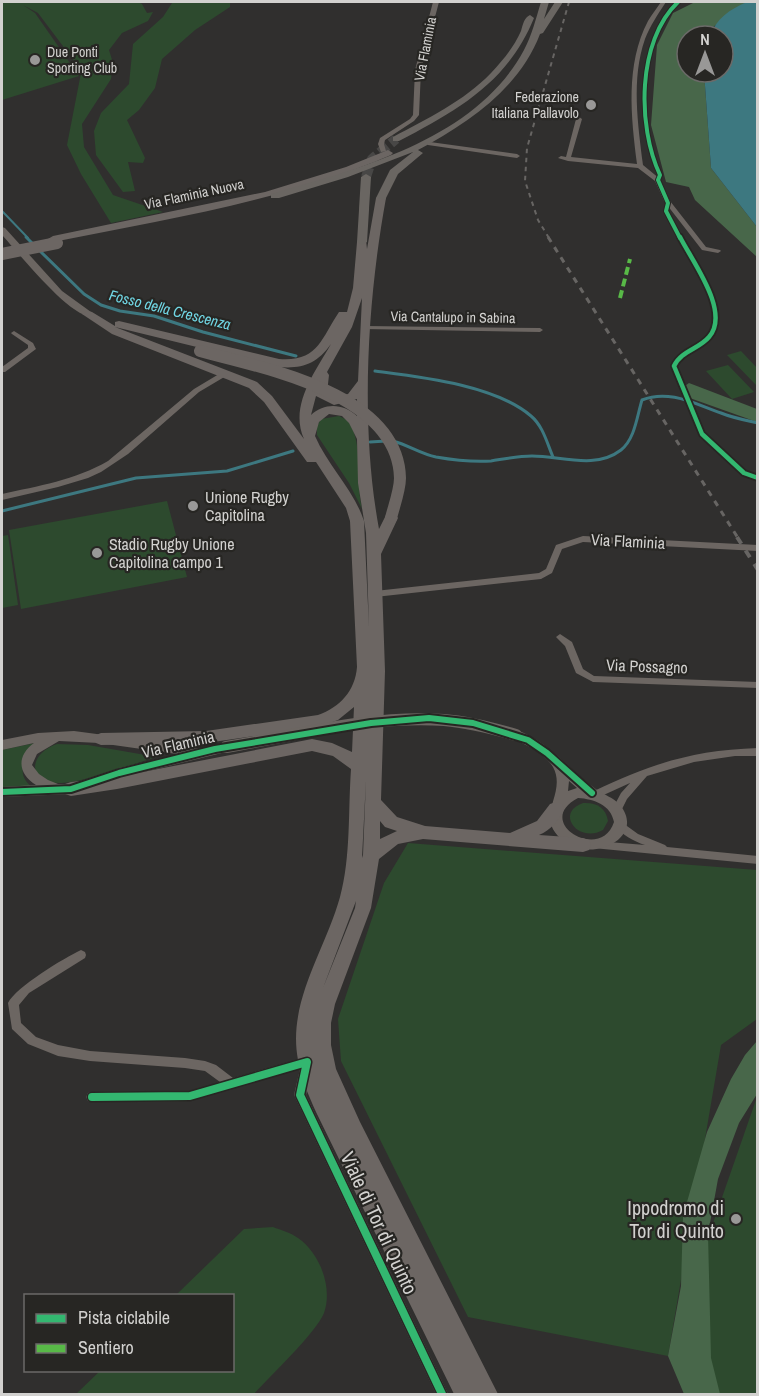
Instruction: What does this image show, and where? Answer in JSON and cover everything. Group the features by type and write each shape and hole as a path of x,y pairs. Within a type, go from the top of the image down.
{"highway":[{"path":"386,152 453,117 488,89 516,56 535,2"},
{"path":"531,43 545,2"},
{"path":"275,196 364,168 400,154 471,114 499,90 518,66 557,6"},
{"path":"396,139 451,109 486,82 507,61 524,35"},
{"path":"381,198 397,169 451,127"},
{"path":"362,242 366,177"}],"main road":[{"name":"Via Flaminia Nuova","path":"2,252 265,194 342,172 386,152"},
{"name":"Via Flaminia Nuova","path":"55,241 204,213 275,196"},
{"path":"371,855 378,671 372,523 364,483 363,441 365,328 373,241 381,198"},
{"path":"360,768 364,674 357,522 353,508 309,436 305,425 305,410 307,400 351,317 358,288 362,242"},
{"path":"227,373 254,366 279,363 299,364 318,356 358,288"},
{"path":"88,314 200,351 313,384 343,397 361,409 385,434 398,464 399,489 391,518 372,560"},
{"path":"88,314 116,332 247,381 260,391 315,463 335,480"},
{"path":"119,324 279,363"},
{"path":"323,372 321,392 323,397 330,400 342,401 352,398 364,381"},
{"path":"309,436 310,425 314,417 321,413 335,411 343,412 353,418 363,441"},
{"path":"101,739 206,737 324,719 341,711 353,699 364,674"},
{"path":"66,790 132,780 312,745 342,752 360,768"},
{"name":"Viale di Tor di Quinto","path":"360,768 351,889 345,911 310,1001 306,1028 307,1062 323,1106 465,1395"},
{"path":"373,802 391,822 425,833 589,845"},
{"path":"503,839 537,829 548,821 559,806"},
{"path":"371,855 394,838 425,833"},
{"name":"Viale di Tor di Quinto","path":"371,855 363,908 333,982 323,1014 323,1056 353,1130 487,1395"}],"street":[{"name":"Via Flaminia","path":"386,152 381,144 382,139 416,115 418,70 436,2"},
{"path":"640,166 633,112 634,75 644,36 663,2"},
{"path":"579,119 564,159 640,166 658,180 667,201 704,249 718,251"},
{"path":"430,144 517,156"},
{"path":"2,230 59,293 88,314"},
{"name":"Via Cantalupo in Sabina","path":"365,328 540,330"},
{"path":"2,370 32,349 31,344 14,333"},
{"path":"2,497 74,480 106,466 202,387 227,373"},
{"name":"Via Flaminia","path":"375,594 541,576 549,571 559,547 577,539 599,538 758,548"},
{"name":"Via Possagno","path":"560,637 569,644 579,671 593,679 758,685"},
{"name":"Via Flaminia","path":"2,792 66,790 119,773 226,747 407,718 459,720 516,735 538,746 594,794"},
{"name":"Via Flaminia","path":"2,745 44,736 60,736 101,739 171,750 226,747"},
{"path":"60,736 43,743 34,750 26,766 34,780 66,790"},
{"path":"594,794 647,771 691,757 758,752"},
{"path":"558,763 563,778 555,818 559,829 569,839 589,845 758,860"},
{"path":"617,810 624,796 647,771"},
{"path":"559,806 572,794 594,794 607,799 617,810 620,825 612,838 589,845"},
{"path":"620,825 645,842 687,855"},
{"path":"81,955 25,990 13,1003 14,1022 26,1039 39,1046 67,1053 206,1066 232,1084"},
{"path":"92,1097 190,1096 307,1062"},
{"name":"Viale di Tor di Quinto","path":"307,1062 300,1095 442,1395"}],"green space":[{"path":"2,2 138,2 142,4 147,13 153,12 148,21 122,33 109,50 113,63 111,79 82,124 84,147 113,195 163,212 111,223 81,174 67,145 81,73 38,13 23,5 35,13 79,76 2,100"},
{"path":"168,2 230,2 230,7 195,30 162,59 155,88 139,110 127,120 145,158 143,163 128,162 135,191 123,192 96,155 94,131 101,113 129,84 133,44 163,17 172,3"},
{"path":"695,2 747,2 717,24 675,24 675,84 705,84 711,168 757,227 757,257 695,200 689,187 666,182 651,125 657,45 673,13"},
{"path":"741,351 757,368 757,386 727,355"},
{"path":"728,365 754,392 732,399 706,371"},
{"path":"689,383 757,409 757,422 687,397 682,388"},
{"path":"339,416 349,421 354,432 358,453 362,509 349,483 317,435 317,426 321,419"},
{"name":"Stadio Rugby Unione Capitolina campo 1","path":"167,501 187,577 21,609 9,530"},
{"path":"8,535 18,605 2,608 2,536"},
{"path":"35,743 23,765 24,776 32,787 25,790 2,789 2,750"},
{"path":"57,744 88,745 157,757 73,782 51,782 37,774 35,768 40,755"},
{"path":"583,803 592,803 605,812 608,821 603,830 586,833 573,826 570,820 571,813"},
{"path":"408,843 757,870 757,1019 721,1045 668,1356 468,1317 341,1061 338,1019 384,883"},
{"path":"757,1041 757,1094 739,1123 718,1179 708,1234 711,1358 720,1394 684,1394 668,1356 681,1286 683,1216 707,1132 731,1079 745,1055"},
{"name":"Ippodromo di Tor di Quinto","path":"757,1097 757,1394 699,1394 672,1341"},
{"path":"273,1227 295,1236 313,1253 323,1272 327,1293 324,1313 312,1332 254,1394 76,1394 99,1372 234,1372 234,1294 177,1294 244,1229"}],"water":[{"path":"747,2 758,2 757,227 711,168 705,84 735,84 735,24 716,24 735,8"}],"waterway":[{"name":"Fosso della Crescenza","path":"2,211 28,238"},
{"name":"Fosso della Crescenza","path":"26,237 34,245"},
{"name":"Fosso della Crescenza","path":"40,251 84,294 101,305 120,311 154,316 203,332 296,356"},
{"name":"Fosso della Crescenza","path":"375,371 457,384 516,405 539,425 553,457"},
{"path":"393,441 430,456 463,461 491,461 532,456 589,461 611,456 621,450 632,434 642,400 662,396 682,399 758,423"},
{"path":"370,442 386,441"},
{"path":"2,511 136,478 227,471 293,451"}],"tunnel":[{"path":"366,177 372,159 396,139"}],"railway":[{"path":"549,238 538,220 525,181 527,148 569,2"},
{"path":"548,237 738,538"},
{"path":"737,537 758,570"}],"marked path":[{"path":"620,298 630,259"}],"cycle path":[{"path":"678,2 663,20 653,41 647,73 646,128 649,146 660,175 658,180 668,203 666,211 715,303 717,318 715,329 709,337 684,354 674,366 702,434 744,473 758,478"},
{"path":"2,792 71,789 119,773 215,749 371,723 429,718 473,723 528,740 547,753 592,793"},
{"path":"92,1097 190,1096 307,1062 300,1095 442,1394"}],"place":[{"name":"Due Ponti Sporting Club","path":"35,60"},
{"name":"Federazione Italiana Pallavolo","path":"591,105"},
{"name":"Unione Rugby Capitolina","path":"193,506"},
{"name":"Stadio Rugby Unione Capitolina campo 1","path":"97,553"},
{"name":"Ippodromo di Tor di Quinto","path":"736,1219"}]}
